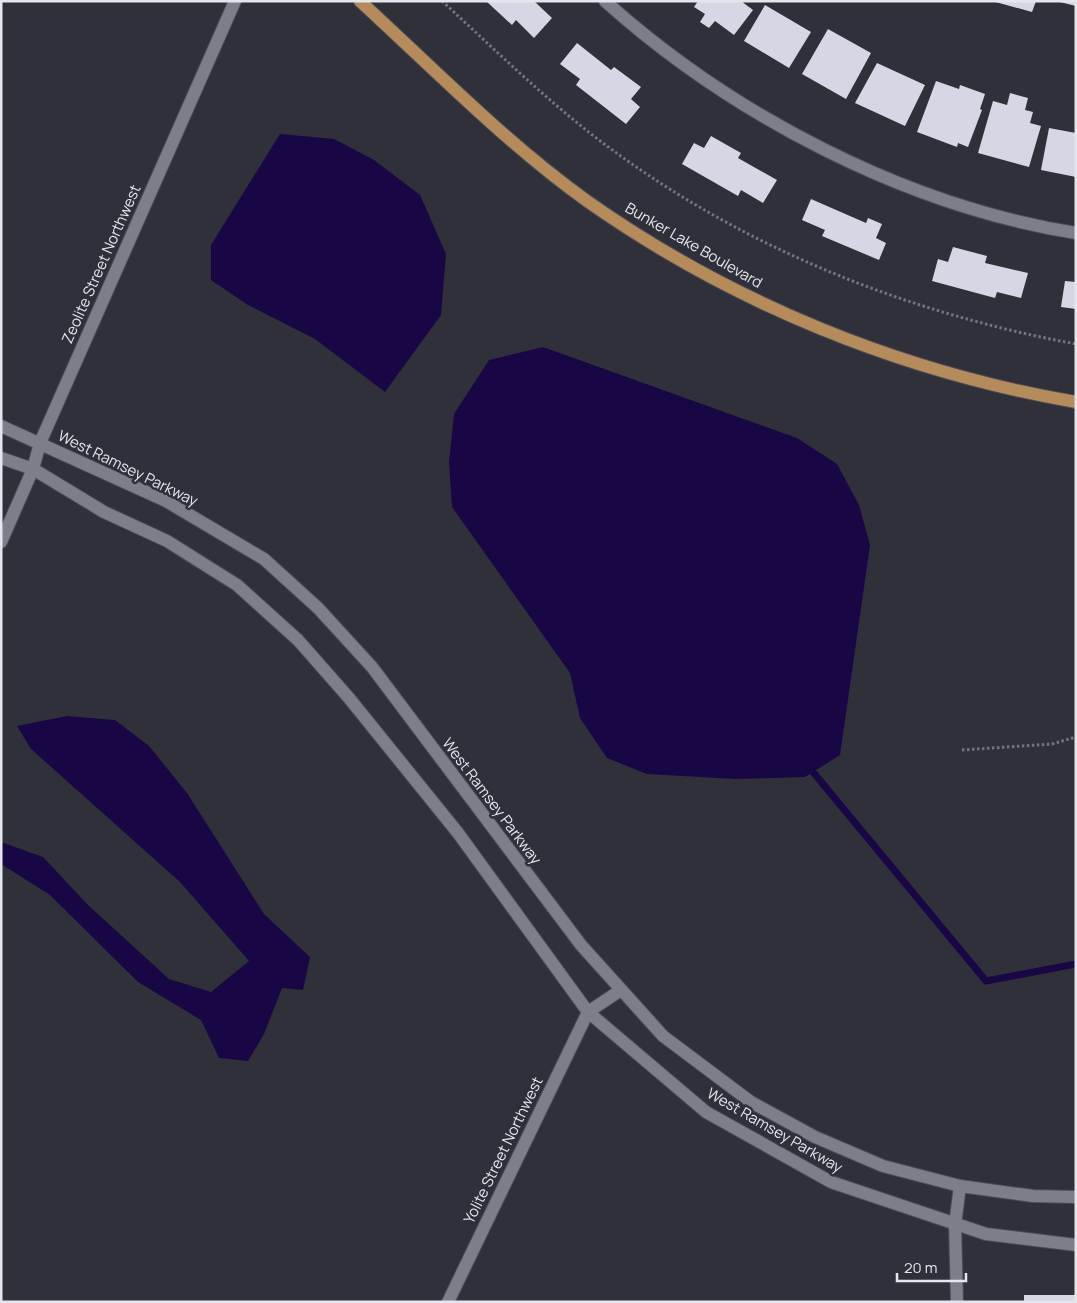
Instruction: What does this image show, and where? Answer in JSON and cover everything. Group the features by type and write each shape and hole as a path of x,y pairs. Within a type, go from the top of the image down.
{"main road":[{"name":"Bunker Lake Boulevard","path":"360,1 536,161 587,201 696,268 755,300 850,341 949,374 1076,402"}],"street":[{"name":"Zeolite Street Northwest","path":"1,542 32,469 40,443 235,1"},
{"path":"605,1 632,26 732,97 780,126 829,151 891,179 950,201 1009,219 1076,233"},
{"name":"West Ramsey Parkway","path":"1,426 166,501 264,560 318,608 372,667 581,945 663,1036 751,1102 815,1136 883,1166 960,1186 1034,1196 1076,1197"},
{"name":"West Ramsey Parkway","path":"1,458 32,469 104,512 167,541 237,585 298,640 349,698 458,833 588,1012 706,1112 831,1182 955,1226 986,1234 1076,1245"},
{"path":"588,1012 622,990"},
{"name":"Yolite Street Northwest","path":"448,1302 588,1012"},
{"path":"957,1302 955,1226 960,1186"}],"path":[{"path":"442,1 550,101 596,137 690,201 730,224 792,255 878,292 982,324 1076,344"},
{"path":"962,750 1052,744 1076,737"}],"shaded area":[{"path":"280,134 334,139 374,160 420,195 446,254 441,315 385,392 315,339 248,305 211,280 211,245"},
{"path":"543,347 797,438 837,464 859,505 870,545 840,755 805,777 736,779 647,774 607,758 580,718 570,673 452,507 449,462 454,414 489,360"},
{"path":"67,716 115,720 149,746 187,793 264,914 310,957 303,990 282,988 264,1034 248,1061 219,1058 201,1020 138,982 50,895 1,864 1,842 43,857 88,905 169,979 211,992 249,961 180,882 31,749 17,726"}],"building":[{"path":"486,1 534,1 552,18 534,38 516,20 512,25"},
{"path":"698,1 741,1 753,10 734,35 715,21 709,28 700,22 705,14 694,7"},
{"path":"992,1 1036,1 1032,12"},
{"path":"1060,1 1076,1 1076,6 1060,2"},
{"path":"765,5 811,32 789,68 744,41"},
{"path":"828,29 871,53 846,99 802,74"},
{"path":"577,43 611,70 614,67 641,87 631,99 640,107 626,124 576,85 580,79 560,64"},
{"path":"877,63 925,85 905,126 855,103"},
{"path":"936,81 959,89 960,85 985,94 980,109 982,110 968,147 958,143 957,147 917,132"},
{"path":"1010,93 1028,98 1025,110 1033,112 1030,123 1041,126 1029,167 978,153 993,101 1007,105"},
{"path":"1049,128 1076,133 1076,177 1041,170"},
{"path":"711,136 741,153 738,158 777,180 763,203 741,190 738,196 682,164 694,143 704,148"},
{"path":"811,199 866,223 868,218 882,224 876,238 886,243 879,260 822,236 825,230 802,220"},
{"path":"953,247 987,256 985,263 1028,273 1021,298 997,292 995,298 932,281 938,259 948,262"},
{"path":"1065,281 1076,282 1076,309 1061,307"},
{"path":"1024,1295 1076,1295 1076,1302 1024,1302"}],"waterway":[{"path":"813,772 986,981 1076,964"}]}
